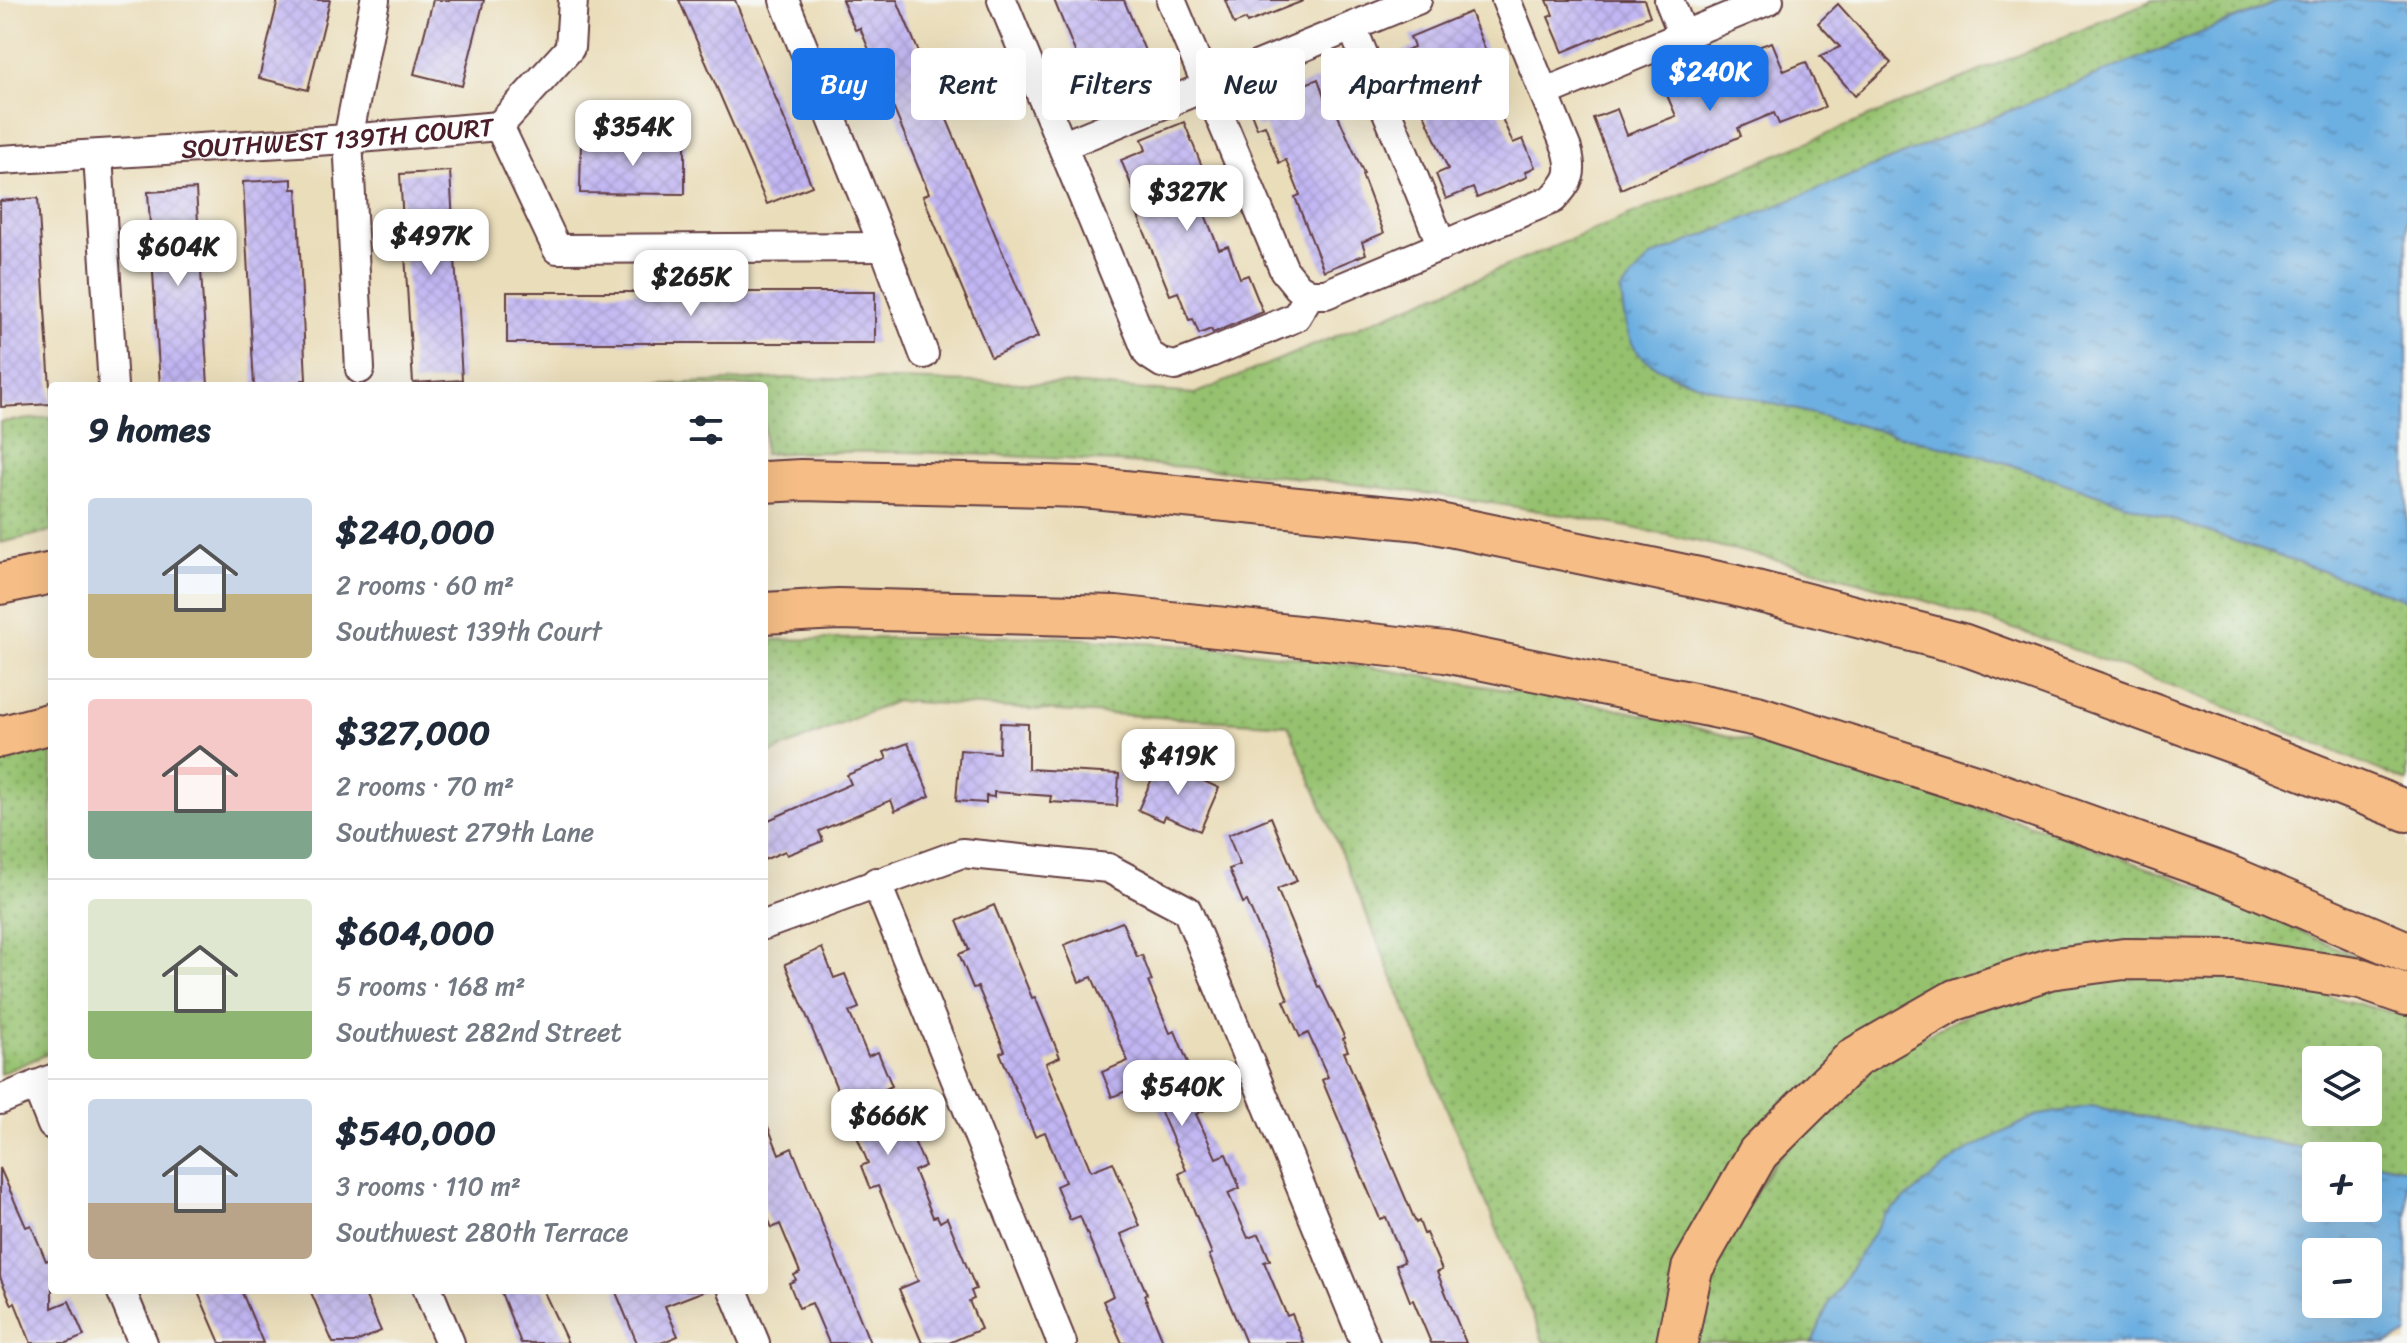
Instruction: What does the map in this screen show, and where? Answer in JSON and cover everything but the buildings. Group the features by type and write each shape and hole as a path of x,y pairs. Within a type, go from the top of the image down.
{"highway":[{"path":"768,482 1083,487 1420,520 1733,585 1962,644 2237,744 2407,811"},
{"path":"0,584 48,574"},
{"path":"768,613 838,609 1116,616 1445,652 1695,703 1757,716 1978,786 2224,874 2407,952"},
{"path":"0,708 48,698"},
{"path":"0,737 48,724"},
{"path":"1677,1343 1692,1269 1758,1153 1854,1058 1955,1000 2049,969 2124,959 2235,960 2361,979 2407,995"}],"street":[{"path":"360,369 348,139 375,0"},
{"path":"499,126 570,48 573,0"},
{"path":"784,0 924,354"},
{"path":"1002,0 1148,354 1162,363 1175,366 1186,362 1296,317 1310,294"},
{"path":"1171,0 1196,60"},
{"path":"1300,48 1417,0"},
{"path":"1221,120 1284,270 1298,287 1310,294 1326,294 1442,246 1553,199 1568,182 1572,167 1506,0"},
{"path":"1669,0 1683,35"},
{"path":"1544,93 1769,0"},
{"path":"1352,27 1442,246"},
{"path":"1064,145 1196,91"},
{"name":"SOUTHWEST 139TH COURT","path":"0,160 348,139 499,126 557,249 884,247"},
{"path":"98,156 113,382"},
{"path":"768,923 962,853 1108,868 1187,910 1365,1343"},
{"path":"876,882 1062,1343"},
{"path":"0,1100 44,1082 48,1104"},
{"path":"123,1294 143,1343"},
{"path":"430,1294 450,1343"},
{"path":"735,1294 755,1343"}],"green space":[{"path":"2153,0 2282,0 1651,257 1634,349 1671,375 1714,389 1997,460 2407,600 2407,782 2204,698 2066,647 1927,601 1768,558 1587,519 1405,490 1313,479 1083,460 946,453 768,454 768,382 710,382 788,378 1070,384 1195,394"},
{"path":"48,417 48,532 0,543 0,422"},
{"path":"1047,636 1231,649 1356,665 1615,708 1858,769 2049,831 2202,888 2383,968 2162,942 1839,1056 1662,1343 1544,1343 1288,725 896,701 768,754 768,640"},
{"path":"48,736 48,1054 0,1074 0,749"},
{"path":"2162,973 2278,984 2407,1016 2407,1169 2382,1164 2382,1142 2302,1142 2302,1148 2091,1106 1829,1303 1812,1343 1690,1343 1720,1251 1776,1160 1870,1068 1911,1042 2011,993"}],"water":[{"path":"2282,0 2407,0 2407,600 1997,460 1714,389 1657,367 1633,345 1626,325 1621,290 1651,257"},
{"path":"2091,1106 2302,1148 2302,1222 2382,1222 2382,1164 2407,1169 2407,1335 2387,1343 1812,1343 1829,1303 1885,1215 1961,1154 2035,1116"}]}
